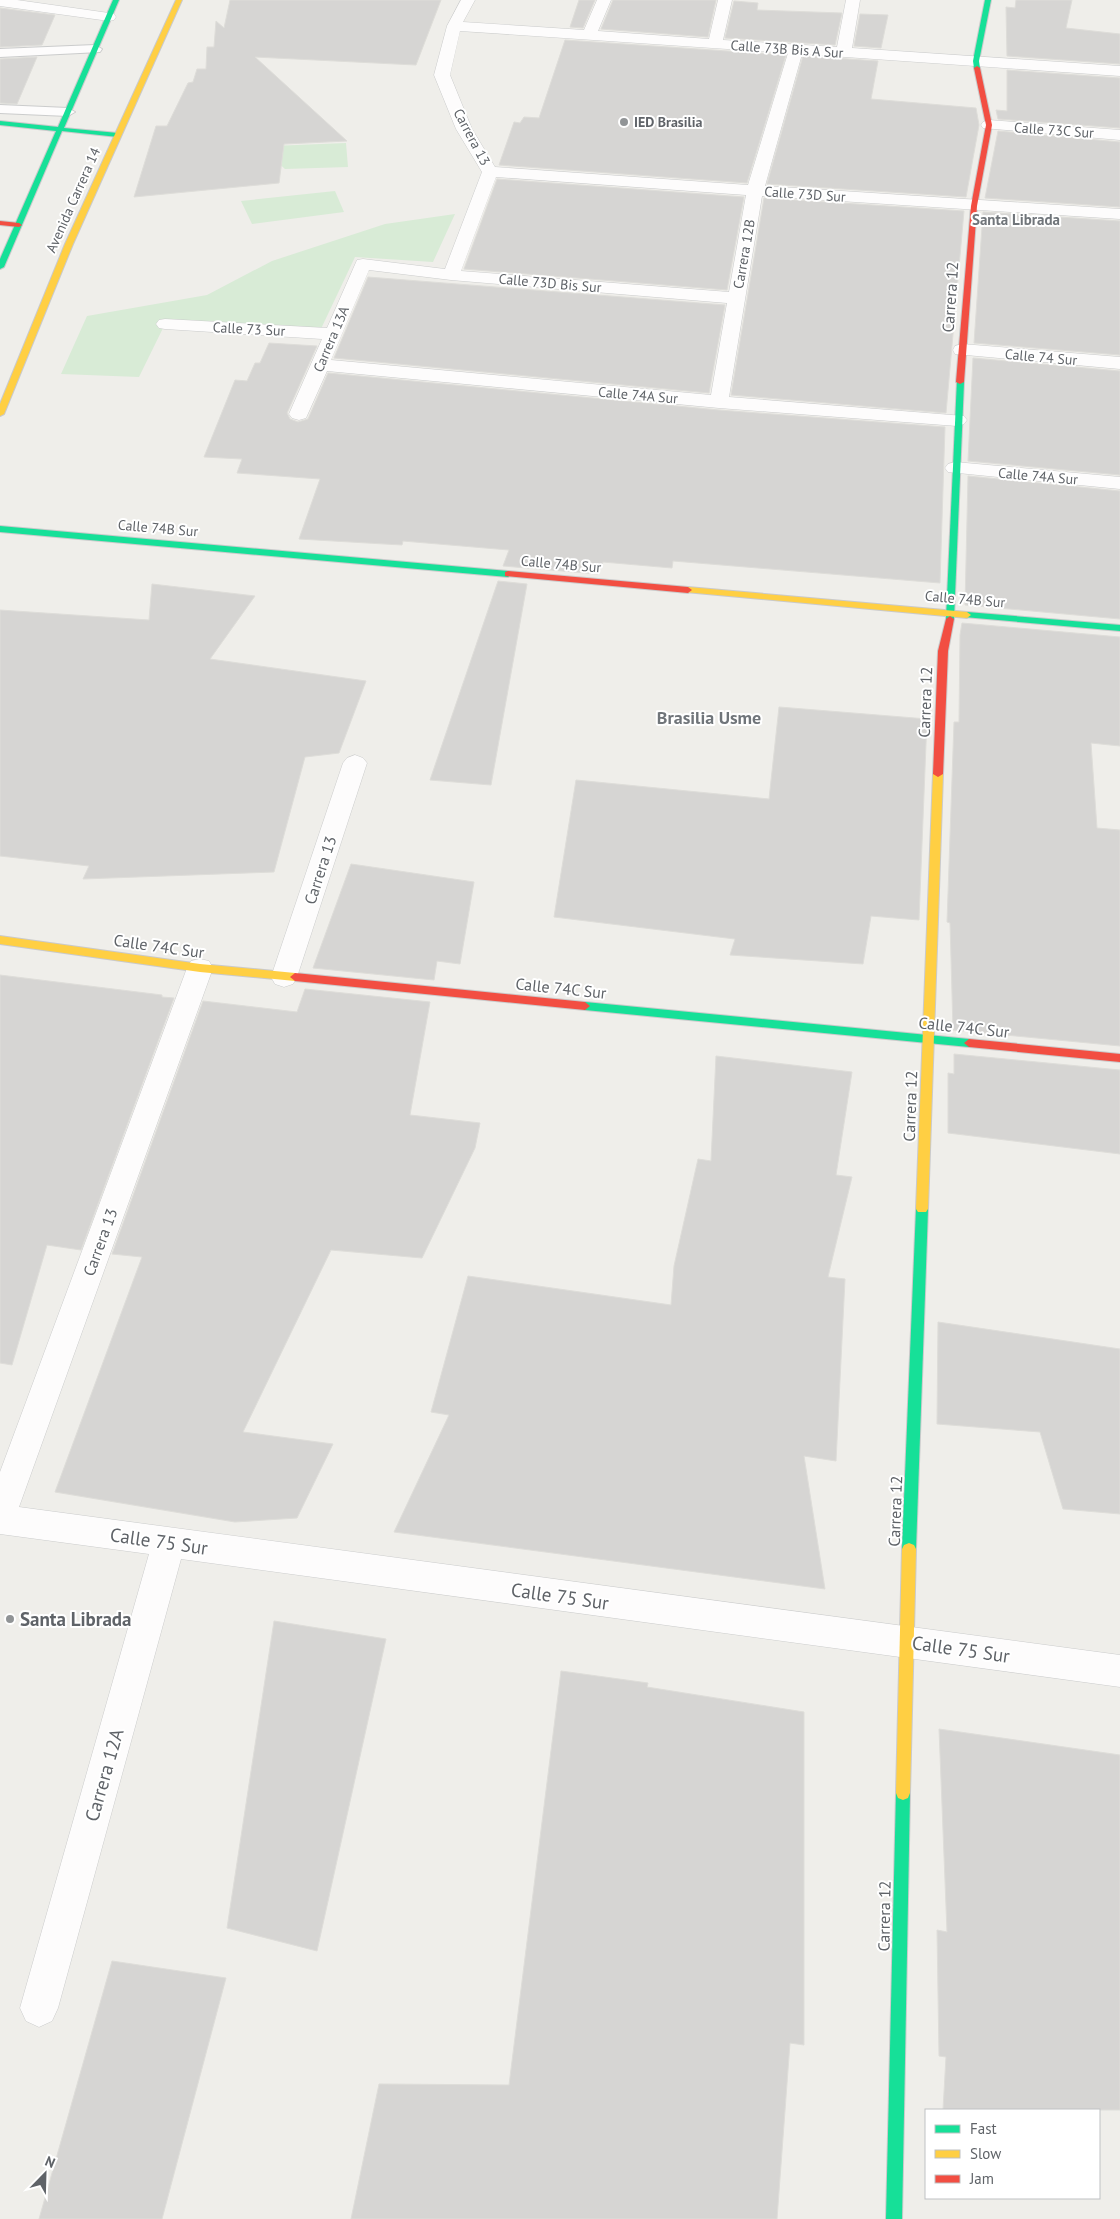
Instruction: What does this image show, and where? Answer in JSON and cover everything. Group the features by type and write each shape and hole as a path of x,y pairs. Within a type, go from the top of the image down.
{"street":[{"path":"0,268 116,0"},
{"name":"Avenida Carrera 14","path":"0,414 69,244 179,0"},
{"name":"Carrera 13","path":"452,275 490,172 464,129 442,75 454,26 468,0"},
{"path":"589,36 604,0"},
{"path":"715,44 725,0"},
{"path":"844,53 852,0"},
{"name":"Carrera 12","path":"894,2219 906,1642 943,652 952,613 957,420 974,206 989,125 976,61 988,0"},
{"path":"0,2 109,17"},
{"name":"Calle 73B Bis A Sur","path":"454,26 1120,71"},
{"name":"Carrera 12B","path":"719,402 755,191 796,50"},
{"path":"0,123 118,135"},
{"name":"Calle 73C Sur","path":"989,125 1120,134"},
{"name":"Calle 73D Sur","path":"490,172 974,206 1120,214"},
{"path":"0,223 19,225"},
{"name":"Calle 73D Bis Sur","path":"363,264 452,275 736,298"},
{"name":"Carrera 13A","path":"299,414 363,264"},
{"name":"Calle 73 Sur","path":"165,324 334,334"},
{"name":"Calle 74 Sur","path":"962,350 1120,363"},
{"name":"Calle 74A Sur","path":"320,365 719,402 957,420"},
{"name":"Calle 74A Sur","path":"955,468 1120,483"},
{"name":"Calle 74B Sur","path":"0,529 1120,628"},
{"name":"Carrera 13","path":"284,977 355,763"},
{"name":"Calle 74C Sur","path":"0,940 200,968 284,977 1120,1058"},
{"name":"Carrera 13","path":"0,1517 200,968"},
{"name":"Calle 75 Sur","path":"0,1517 169,1543 1120,1671"},
{"name":"Carrera 12A","path":"39,2008 169,1543"}],"lane":[{"path":"0,52 96,49"},
{"path":"0,109 68,112"}],"green space":[{"path":"346,143 348,167 285,169 273,158 250,147"},
{"path":"335,191 344,212 252,224 241,201"},
{"path":"455,214 433,262 355,257 319,333 165,324 139,377 61,374 87,316 207,295 272,261 385,224"}],"building":[{"path":"230,0 441,0 416,65 255,57 347,141 284,144 279,183 134,197 156,126 167,126 188,83 193,82 197,69 206,69 207,47 214,47 216,21 224,28"},
{"path":"579,0 595,0 583,28 570,27"},
{"path":"613,0 716,0 708,37 601,29"},
{"path":"1016,0 1072,0 1066,28 1120,34 1120,64 1007,56 1006,7 1015,8"},
{"path":"734,1 758,3 757,10 842,13 835,45 725,38"},
{"path":"0,8 55,15 42,45 0,47"},
{"path":"860,14 888,15 881,48 854,46"},
{"name":"IED Brasilia","path":"565,40 786,55 747,183 499,165 514,122 520,123 524,117 539,118"},
{"path":"803,56 878,61 871,99 976,108 979,125 966,197 767,184"},
{"path":"37,57 17,104 0,103 0,59"},
{"path":"1007,70 1120,78 1120,128 998,119 996,110 1007,111"},
{"path":"998,131 1120,142 1120,207 985,198"},
{"path":"497,179 744,197 727,290 464,269"},
{"path":"764,198 964,211 946,413 731,395"},
{"path":"983,212 1120,221 1120,355 974,343"},
{"path":"368,277 725,305 709,393 334,358"},
{"path":"269,343 317,346 287,413 290,419 298,422 308,419 328,373 719,410 945,427 940,583 673,561 672,568 603,562 598,574 503,566 509,550 403,541 402,545 299,539 320,479 237,473 242,459 204,457 235,380 247,381 255,363 260,363"},
{"path":"973,358 1120,371 1120,475 968,461"},
{"path":"968,476 1120,491 1120,619 965,605"},
{"path":"498,581 527,584 491,785 430,780"},
{"path":"152,584 255,596 210,659 366,681 339,753 305,757 274,872 83,879 89,866 0,856 0,610 149,620"},
{"path":"962,623 1120,637 1120,746 1091,743 1097,828 1120,830 1120,1046 953,1030 950,923 947,922 954,722 959,722 960,635"},
{"path":"779,707 927,719 919,920 871,916 863,964 730,955 735,939 554,917 576,780 769,799"},
{"path":"351,864 474,882 460,964 437,961 434,980 313,968"},
{"path":"0,975 174,998 81,1250 47,1245 12,1365 0,1363"},
{"path":"305,989 430,1002 410,1115 480,1123 475,1148 422,1258 331,1250 243,1432 333,1444 297,1518 235,1522 55,1492 142,1257 112,1254 203,1001 297,1012"},
{"path":"954,1054 1120,1070 1120,1154 948,1133 948,1073 954,1074"},
{"path":"716,1056 852,1072 836,1175 852,1177 828,1277 845,1279 836,1461 804,1456 825,1589 394,1532 449,1415 431,1412 468,1276 671,1305 674,1266 698,1159 711,1161"},
{"path":"938,1322 1120,1349 1120,1514 1063,1509 1040,1432 937,1424"},
{"path":"274,1621 386,1639 317,1951 227,1928"},
{"path":"561,1671 648,1683 647,1687 804,1712 804,2045 790,2043 777,2219 351,2219 379,2084 509,2085"},
{"path":"939,1729 1120,1755 1120,2110 943,2109 946,2057 939,2056 937,1930 947,1932"},
{"path":"112,1961 226,1978 162,2219 39,2219"}],"traffic: fast":[{"path":"0,267 116,0"},
{"path":"977,68 976,61 988,0"},
{"path":"0,123 118,135"},
{"path":"950,619 960,382"},
{"path":"0,529 508,574"},
{"path":"967,615 1120,628"},
{"path":"585,1006 969,1043"},
{"path":"909,1549 922,1209"},
{"path":"894,2219 903,1793"}],"traffic: slow":[{"path":"0,414 69,244 179,0"},
{"path":"688,590 967,615"},
{"path":"922,1209 938,774"},
{"path":"0,940 200,968 295,977"},
{"path":"903,1793 909,1549"}],"traffic: jam":[{"path":"960,382 974,206 989,125 977,68"},
{"path":"0,223 19,225"},
{"path":"508,574 688,590"},
{"path":"938,774 943,651 950,619"},
{"path":"295,977 585,1006"},
{"path":"969,1043 1120,1058"}],"place":[{"name":"IED Brasilia","path":"624,122"},
{"name":"Santa Librada","path":"10,1619"}],"district":[{"name":"Santa Librada","path":"1016,220"},
{"name":"Brasilia Usme","path":"709,718"}]}
